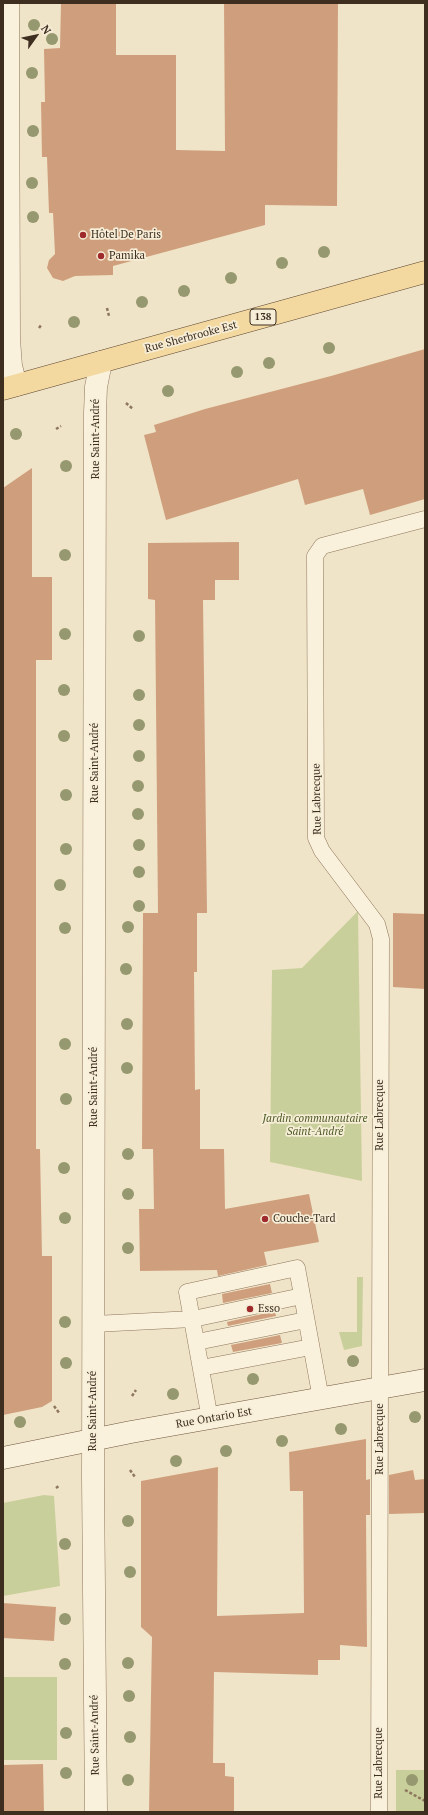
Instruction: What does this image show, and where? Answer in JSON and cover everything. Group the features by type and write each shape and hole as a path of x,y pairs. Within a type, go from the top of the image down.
{"main road":[{"name":"Rue Sherbrooke Est","path":"9,387 425,272"}],"street":[{"path":"8,3 6,55 9,339 11,366 9,387"},
{"name":"Rue Saint-André","path":"96,1812 94,1324 96,395 100,362"},
{"name":"Rue Ontario Est","path":"3,1458 425,1380"}],"lane":[{"name":"Rue Labrecque","path":"379,1812 381,939 377,924 373,917 322,851 316,838 315,556 322,546 425,519"},
{"path":"210,1419 188,1292 297,1268 321,1399"},
{"path":"94,1324 192,1319 302,1296"},
{"path":"197,1342 306,1320"},
{"path":"201,1368 311,1347"}],"path":[{"path":"107,308 109,316"},
{"path":"39,328 42,324"},
{"path":"126,403 133,409"},
{"path":"56,429 61,426"},
{"path":"132,1396 136,1390"},
{"path":"54,1406 60,1414"},
{"path":"130,1470 135,1477"},
{"path":"56,1488 60,1485"}],"green space":[{"name":"Jardin communautaire Saint-André","path":"358,911 362,1181 270,1162 272,970 302,968"},
{"path":"357,1277 363,1277 362,1346 344,1350 339,1332 357,1332"},
{"path":"44,1495 54,1496 60,1586 3,1596 3,1503"},
{"path":"3,1677 57,1677 57,1760 3,1760"},
{"path":"396,1770 425,1770 425,1812 396,1812"}],"building":[{"path":"61,3 116,3 116,55 176,55 176,150 225,151 224,3 338,3 337,206 265,205 265,225 113,266 113,275 75,276 63,281 53,278 47,268 49,260 55,254 53,213 49,213 47,157 42,157 41,102 45,102 44,49 60,48"},
{"path":"425,349 425,499 370,515 363,489 305,505 298,479 166,520 144,435 156,432 154,425 205,409 331,376"},
{"path":"32,468 32,577 52,577 52,660 36,660 36,1149 40,1149 42,1256 52,1256 52,1401 42,1407 3,1415 3,488"},
{"path":"239,542 239,580 215,580 215,600 203,600 207,913 197,913 197,972 194,972 195,1090 200,1089 200,1149 224,1149 225,1209 309,1194 319,1242 264,1252 267,1265 218,1276 217,1270 140,1271 139,1209 154,1209 153,1149 142,1149 143,913 158,913 155,600 148,599 148,543"},
{"path":"393,913 425,914 425,989 393,987"},
{"path":"270,1284 272,1293 223,1303 222,1294"},
{"path":"275,1311 276,1316 228,1326 227,1322"},
{"path":"280,1335 282,1343 233,1352 231,1345"},
{"path":"366,1439 366,1480 370,1479 370,1515 366,1515 367,1647 340,1645 340,1660 318,1660 318,1675 214,1672 213,1763 225,1763 225,1776 234,1777 234,1812 149,1812 152,1637 141,1627 141,1481 218,1467 217,1616 304,1613 303,1491 290,1491 289,1452"},
{"path":"413,1470 415,1480 425,1479 425,1513 389,1514 389,1475"},
{"path":"3,1603 56,1607 54,1641 3,1638"},
{"path":"43,1764 44,1812 3,1812 3,1765"}],"place":[{"name":"Hôtel De Paris","path":"83,235"},
{"name":"Pamika","path":"101,256"},
{"name":"Couche-Tard","path":"265,1219"},
{"name":"Esso","path":"250,1309"}]}
